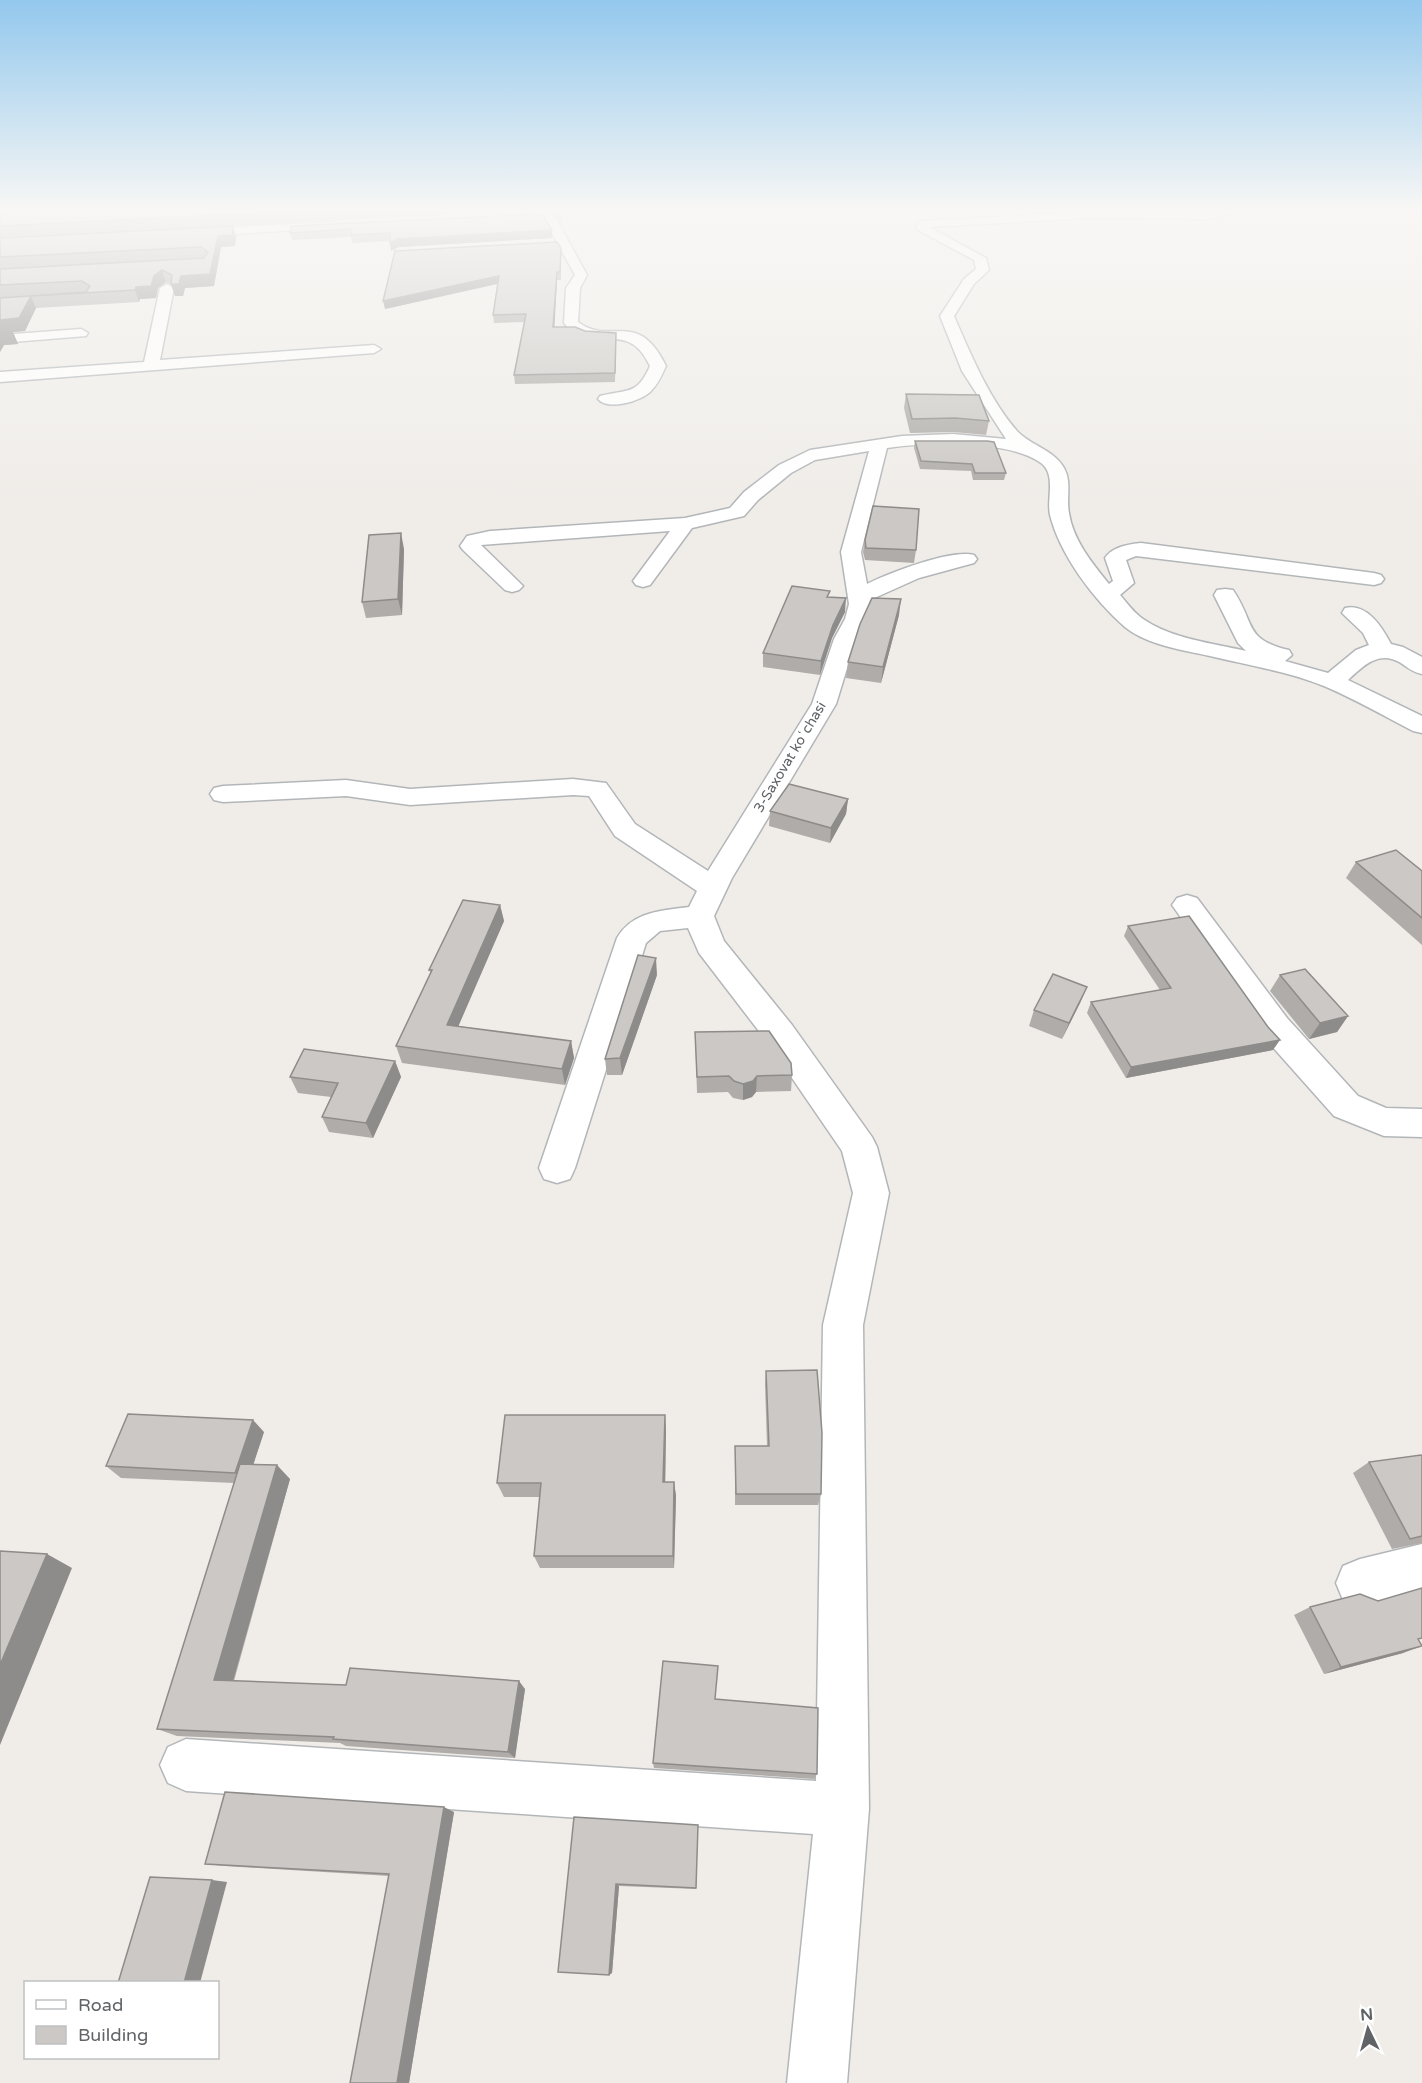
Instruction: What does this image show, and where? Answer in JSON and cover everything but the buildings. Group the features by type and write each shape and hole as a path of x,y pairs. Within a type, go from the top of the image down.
{"street":[{"path":"153,370 164,305"},
{"path":"572,305 571,323 580,331 615,333 641,340 649,345 658,366 647,388 634,397 606,399"},
{"path":"954,305 947,316 970,371 1010,433 1023,446 1047,458 1055,468 1059,478 1059,513 1070,546 1107,594 1134,623 1157,635 1338,676"},
{"path":"0,339 81,333"},
{"path":"0,377 153,370 374,349"},
{"path":"512,586 470,546 474,540 685,524 737,512 751,496 785,469 810,455 902,441 953,439 1023,446"},
{"name":"3-Saxovat koʻchasi","path":"706,902 824,704 845,639 856,619 860,597 851,552 879,446"},
{"path":"643,581 685,524"},
{"path":"1107,594 1124,583 1115,558 1131,550 1141,549 1374,579"},
{"path":"860,597 879,585 907,573 967,559"},
{"path":"1225,595 1249,643 1263,651 1338,676 1422,726"},
{"path":"1353,613 1372,630 1383,650"},
{"path":"1338,676 1372,649 1397,653 1422,668"},
{"path":"223,794 346,788 410,797 573,788 597,789 608,802 613,818 706,902 710,945 780,1034 859,1147 871,1194 843,1325 842,1809 817,2083"},
{"path":"557,1168 632,938 652,922 706,902"},
{"path":"1186,905 1275,1027 1346,1106 1384,1122 1422,1123"},
{"path":"1360,1583 1422,1567"},
{"path":"186,1765 842,1809"}]}
